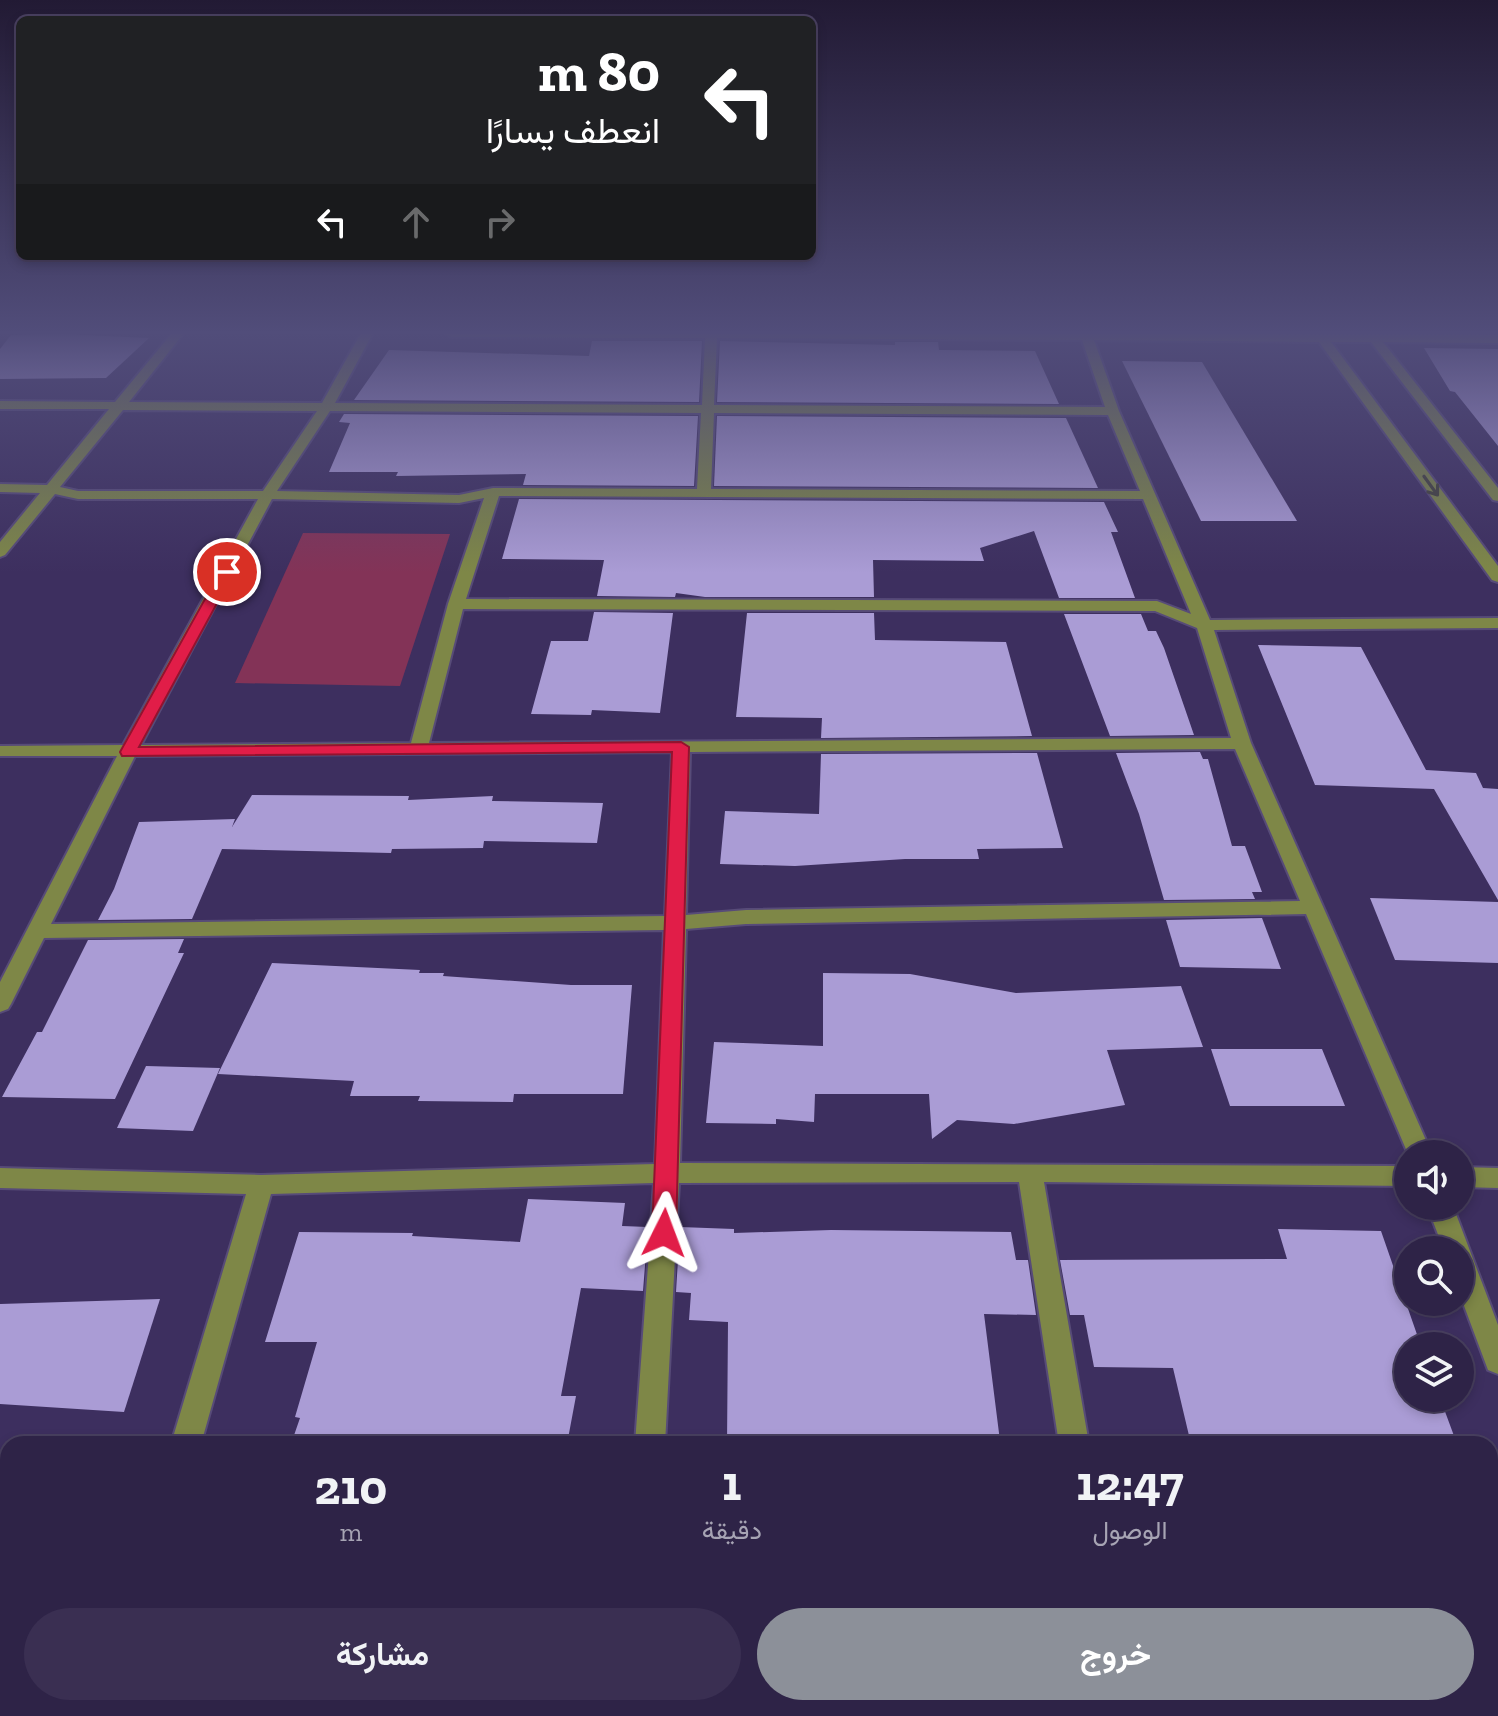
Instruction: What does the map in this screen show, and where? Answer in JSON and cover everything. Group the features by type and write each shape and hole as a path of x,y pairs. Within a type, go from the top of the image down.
{"street":[{"path":"0,552 116,413"},
{"path":"0,1004 128,752 267,495 322,413"},
{"path":"704,495 708,413"},
{"path":"1114,413 1204,625 1242,743 1414,1140"},
{"path":"1377,413 1498,577"},
{"path":"1432,413 1498,497"},
{"path":"0,488 51,489 78,495 459,499 493,492 1150,495"},
{"path":"419,748 456,604 493,492"},
{"path":"456,604 1157,606 1204,625 1498,623"},
{"path":"0,751 1242,743"},
{"path":"651,1436 667,1173 681,747"},
{"path":"37,931 677,923 746,917 1314,907"},
{"path":"1030,1172 1073,1436"},
{"path":"0,1178 261,1185 667,1173 1030,1172 1394,1176"},
{"path":"1474,1177 1498,1178"},
{"path":"188,1436 261,1185"},
{"path":"1474,1297 1498,1362"}],"shaded area":[{"path":"303,533 450,534 400,686 235,683"}],"building":[{"path":"1148,413 1233,413 1297,521 1201,521"},
{"path":"1472,413 1498,413 1498,446"},
{"path":"344,414 698,416 694,486 523,485 526,474 396,476 398,472 329,472 350,423 339,422"},
{"path":"717,416 1066,418 1098,488 714,486"},
{"path":"519,499 1104,502 1118,532 1111,532 1135,598 1059,598 1034,531 980,548 984,561 873,560 874,597 705,597 676,593 675,597 597,596 604,560 502,559"},
{"path":"594,612 673,613 660,713 592,710 591,715 531,714 551,641 588,641"},
{"path":"747,613 874,613 875,640 1006,642 1032,736 821,738 822,718 736,717"},
{"path":"1064,614 1141,614 1148,631 1156,631 1164,648 1194,735 1110,736"},
{"path":"1258,645 1361,647 1426,770 1476,773 1483,788 1498,789 1498,900 1434,789 1315,785"},
{"path":"1200,752 1203,759 1208,759 1232,846 1245,846 1262,892 1252,892 1255,899 1164,900 1139,814 1116,753"},
{"path":"1037,753 1063,848 977,849 979,859 905,859 795,866 720,864 725,811 819,814 821,754"},
{"path":"252,795 409,796 408,800 493,796 492,801 603,803 597,843 484,841 483,848 392,849 391,853 222,849 192,919 98,920 114,889 139,822 235,819 232,827"},
{"path":"1370,898 1498,902 1498,963 1395,960"},
{"path":"1262,918 1281,969 1180,967 1166,920"},
{"path":"184,939 178,953 184,953 115,1099 2,1097 37,1032 42,1032 88,940"},
{"path":"272,963 420,970 419,973 444,973 443,976 571,985 632,985 623,1094 514,1094 513,1102 418,1101 420,1096 350,1096 354,1081 218,1074"},
{"path":"823,973 910,974 1016,993 1181,986 1203,1047 1107,1050 1125,1105 1014,1124 957,1120 932,1139 929,1094 815,1094 814,1122 776,1119 776,1124 706,1123 714,1042 823,1046"},
{"path":"1211,1049 1322,1049 1345,1106 1230,1106"},
{"path":"146,1066 220,1068 193,1131 117,1128"},
{"path":"528,1199 625,1203 622,1226 648,1227 643,1291 581,1288 561,1396 576,1396 568,1436 294,1436 300,1418 295,1417 317,1342 265,1342 299,1232 413,1233 412,1236 520,1242"},
{"path":"680,1227 734,1229 734,1233 831,1230 1011,1232 1016,1260 1028,1260 1036,1315 984,1314 999,1436 727,1436 728,1322 689,1320 691,1293 676,1292"},
{"path":"1278,1229 1381,1231 1394,1268 1394,1316 1411,1316 1416,1332 1394,1332 1394,1412 1445,1412 1454,1436 1189,1436 1173,1368 1094,1367 1084,1315 1070,1315 1060,1260 1287,1259"},
{"path":"160,1299 124,1412 0,1404 0,1304"}],"route":[{"path":"227,572 128,752 681,747 664,1233"}]}
